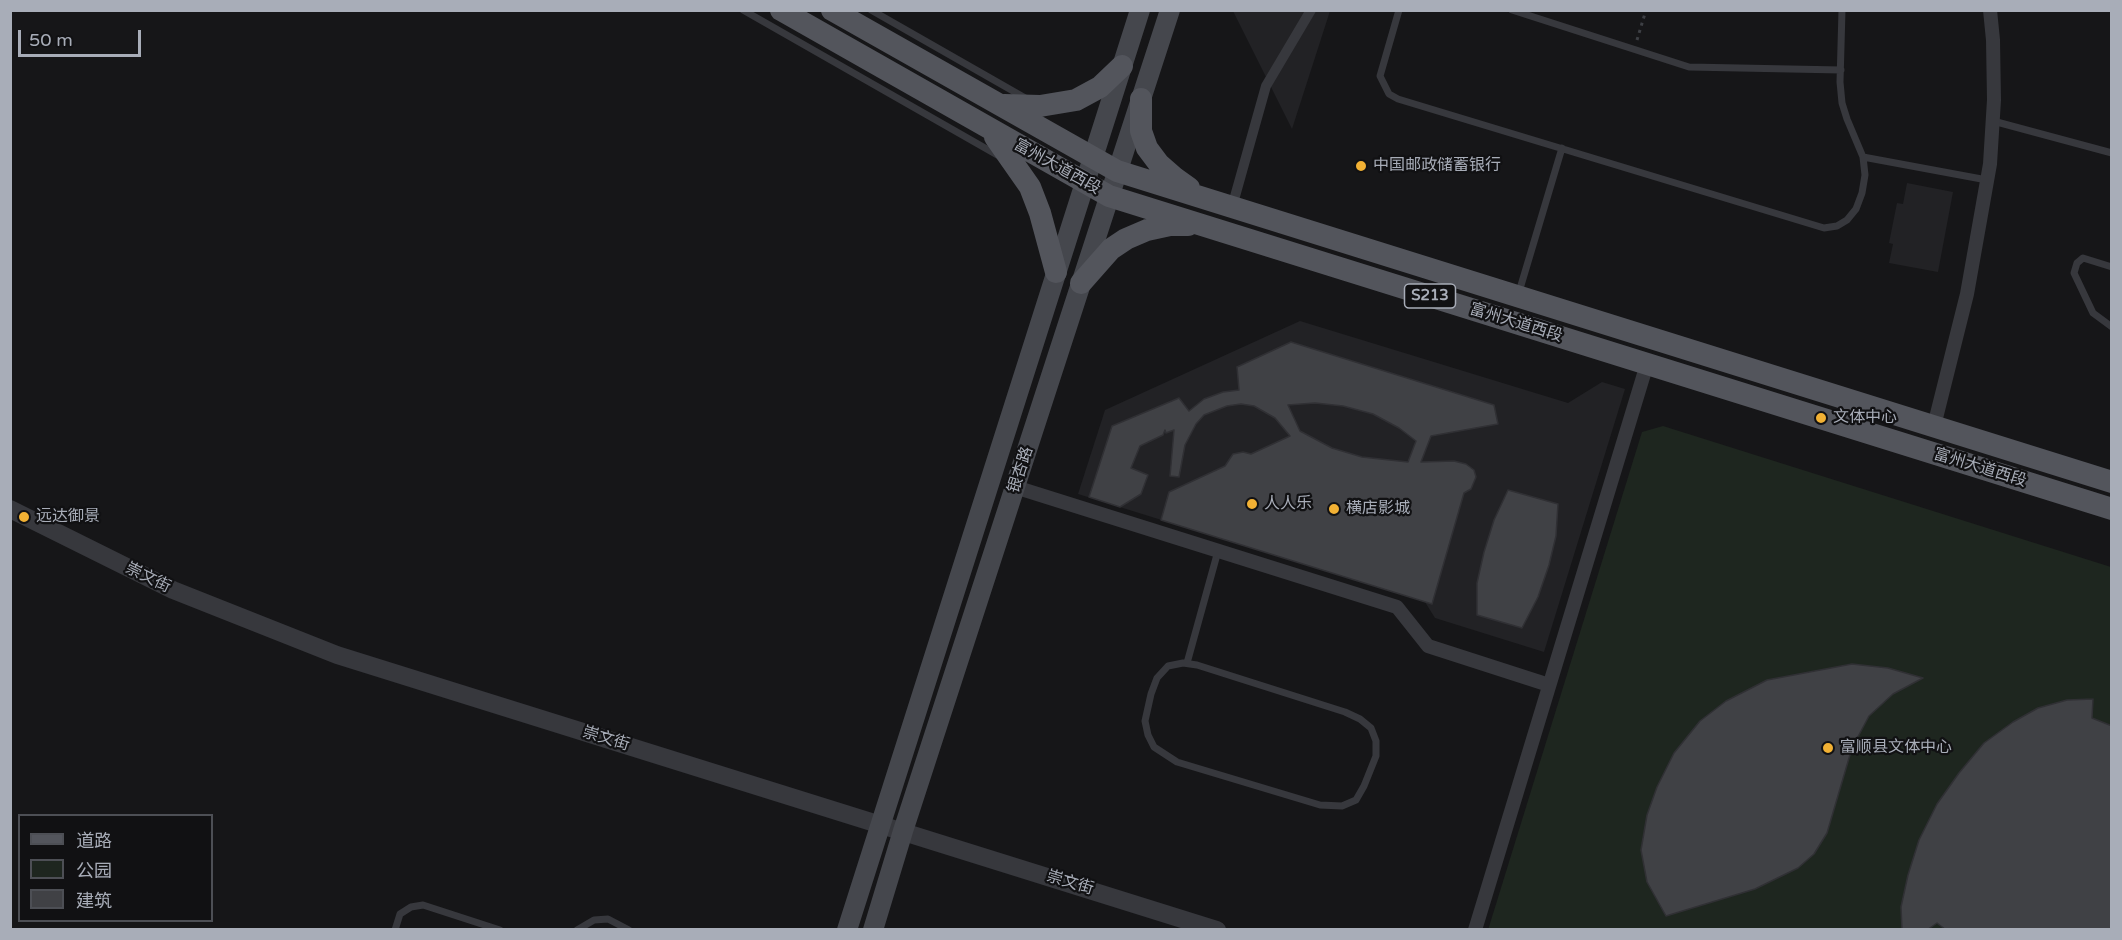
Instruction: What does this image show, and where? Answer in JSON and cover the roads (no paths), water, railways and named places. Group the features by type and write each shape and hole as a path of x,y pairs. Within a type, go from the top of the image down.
{"main road":[{"name":"富州大道西段","path":"780,10 1109,196 2112,509"},
{"name":"富州大道西段","path":"832,10 1117,171 2112,482"},
{"name":"银杏路","path":"847,930 1140,10"},
{"name":"银杏路","path":"873,930 903,831 1170,10"},
{"path":"999,105 1040,106 1076,100 1100,87 1122,66"},
{"path":"1141,99 1141,131 1147,148 1159,164 1175,178 1206,199"},
{"path":"988,129 1029,187 1040,213 1056,272"},
{"path":"1081,283 1111,249 1126,238 1170,225 1201,225"}],"street":[{"path":"1232,207 1266,86 1311,10"},
{"path":"1934,426 1967,294 1987,180 1993,121 1993,40 1990,10"},
{"path":"1475,930 1647,364"},
{"path":"1015,487 1397,607 1428,646 1549,685"},
{"name":"崇文街","path":"10,509 173,590 337,655 1217,930"}],"lane":[{"path":"743,10 1016,166"},
{"path":"872,10 1040,106"},
{"path":"1399,10 1380,76 1389,94 1398,99 1824,228 1837,226 1847,220 1856,209 1865,175 1863,157 1842,103 1840,70 1842,10"},
{"path":"1512,10 1689,67 1840,70"},
{"path":"1993,121 2112,153"},
{"path":"1517,296 1562,148"},
{"path":"1863,157 1987,180"},
{"path":"2112,267 2083,258 2077,263 2074,273 2093,314 2112,327"},
{"path":"1187,663 1218,551"},
{"path":"1187,663 1346,712 1360,719 1371,728 1376,741 1376,756 1356,800 1342,806 1320,804 1177,762 1154,747 1145,721 1157,678 1168,666 1187,663"},
{"path":"395,930 400,914 411,907 423,905 500,930"},
{"path":"577,930 594,920 608,919 629,930"}],"place":[{"name":"中国邮政储蓄银行","path":"1361,166"},
{"name":"文体中心","path":"1821,418"},
{"name":"人人乐","path":"1252,504"},
{"name":"横店影城","path":"1334,509"},
{"name":"远达御景","path":"24,517"},
{"name":"富顺县文体中心","path":"1828,748"}]}
